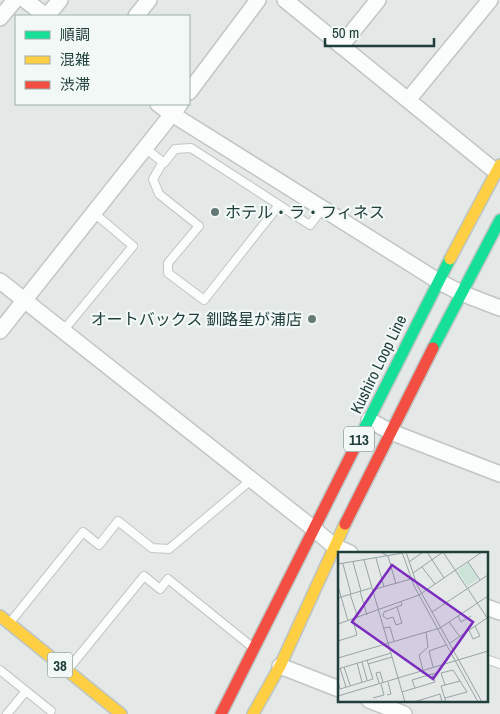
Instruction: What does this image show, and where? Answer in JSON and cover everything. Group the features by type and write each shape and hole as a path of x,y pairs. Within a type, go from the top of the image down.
{"main road":[{"name":"Kushiro Loop Line","path":"221,714 438,281 498,168"},
{"name":"113","path":"253,714 280,666 334,546 391,432 500,220"},
{"name":"38","path":"5,620 121,714"}],"street":[{"path":"0,18 15,0"},
{"path":"25,0 46,15"},
{"path":"48,15 60,0"},
{"path":"137,15 149,0"},
{"path":"190,91 258,0"},
{"path":"286,0 408,100 498,168"},
{"path":"341,46 378,0"},
{"path":"408,100 490,0"},
{"path":"162,105 176,109 322,209 438,281 461,293 500,308"},
{"path":"0,331 176,109"},
{"path":"0,281 334,546 348,552"},
{"path":"369,420 391,432 500,474"},
{"path":"488,608 500,612"},
{"path":"280,666 338,689"},
{"path":"374,702 404,714"}],"lane":[{"path":"145,148 163,162"},
{"path":"280,205 204,300 168,273 168,263 199,226 159,194 153,179 163,162 175,148 191,148 280,205 310,225 322,209"},
{"path":"63,331 133,246 94,213"},
{"path":"5,620 83,532 99,545 118,521 152,548 169,549 251,480"},
{"path":"67,670 144,576 160,589 168,579 255,649"},
{"path":"488,660 500,664"},
{"path":"0,670 51,711"},
{"path":"7,714 26,691"}],"traffic: fast":[{"path":"433,348 500,220"},
{"path":"360,437 450,259"}],"traffic: slow":[{"path":"450,259 500,165"},
{"path":"253,714 280,666 345,524"},
{"path":"0,616 121,714"}],"traffic: jam":[{"path":"345,524 433,348"},
{"path":"221,714 360,437"}],"place":[{"name":"ホテル・ラ・フィネス","path":"215,212"},
{"name":"オートバックス 釧路星が浦店","path":"312,319"}]}
